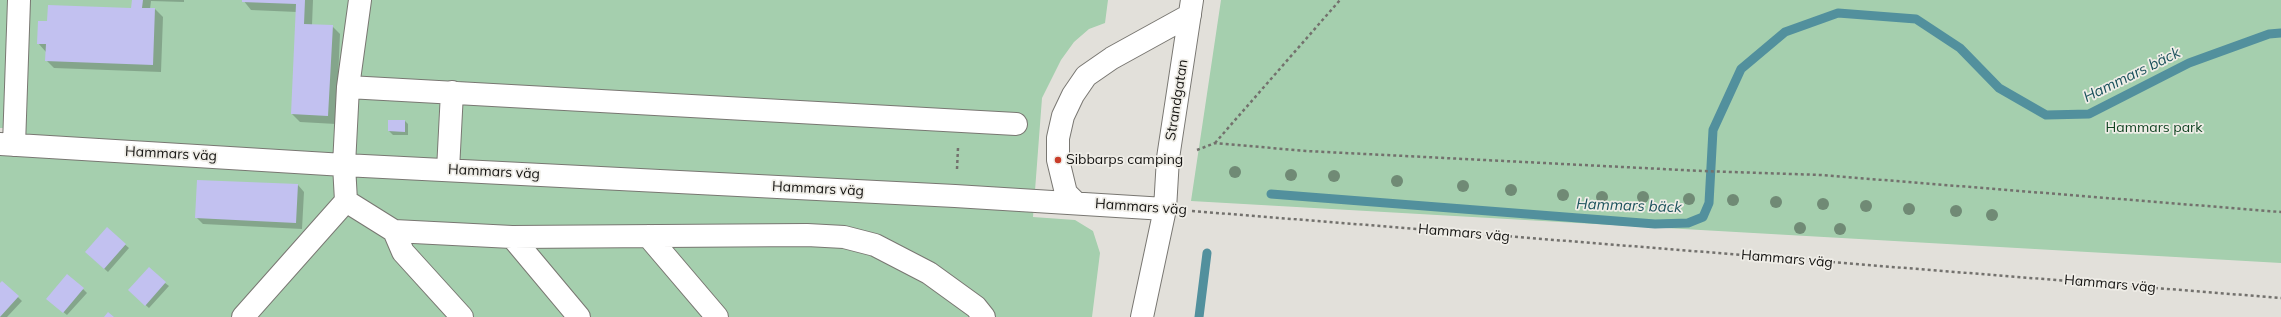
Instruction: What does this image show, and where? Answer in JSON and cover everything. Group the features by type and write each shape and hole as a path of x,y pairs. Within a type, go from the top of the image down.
{"street":[{"path":"7,145 19,0"},
{"path":"243,317 346,201 344,165 348,87 360,0"},
{"path":"1075,202 1066,194 1058,160 1058,138 1063,116 1073,95 1086,76 1191,8"},
{"name":"Strandgatan","path":"1142,317 1166,209 1168,158 1191,8"},
{"path":"348,87 1016,124"},
{"path":"448,170 452,92"},
{"name":"Hammars väg","path":"7,145 344,165 1075,202 1166,209"},
{"path":"346,201 394,231 512,237 844,237 875,245 929,272 976,307 984,317"},
{"path":"394,231 403,252 462,317"},
{"path":"648,236 717,317"},
{"path":"512,237 579,317"}],"path":[{"path":"1168,158 1181,159 1215,142 1340,0"},
{"path":"955,196 960,121"},
{"path":"1215,142 1314,151 1702,171 1821,175 2281,212"},
{"name":"Hammars väg","path":"1166,209 2281,298"}],"green space":[{"path":"0,0 1108,0 1105,23 1089,29 1074,42 1061,60 1042,98 1033,217 1075,220 1093,231 1100,253 1092,317 0,317 0,145 8,128 0,128"},
{"name":"Hammars park","path":"1221,0 2281,0 2281,263 1191,201"}],"building":[{"path":"132,0 143,0 142,8 155,8 153,65 45,61 46,44 37,44 38,21 47,21 48,5 131,8"},
{"path":"242,0 305,0 304,24 333,25 328,116 291,114 296,4 242,2"},
{"path":"388,120 405,120 405,132 388,131"},
{"path":"197,180 298,184 296,223 195,218"},
{"path":"107,227 126,244 104,269 85,252"},
{"path":"149,267 166,282 145,306 128,290"},
{"path":"67,274 84,288 63,313 46,299"},
{"path":"2,281 19,296 0,317 0,283"},
{"path":"108,312 114,317 104,317"}],"waterway":[{"name":"Hammars bäck","path":"1271,194 1655,224 1688,223 1703,217 1709,203 1713,130 1741,69 1785,32 1838,13 1916,19 1960,48 1999,88 2046,115 2089,114 2189,63 2269,34 2281,33"},
{"name":"Hammars bäck","path":"1199,317 1207,253"}],"place":[{"name":"Sibbarps camping","path":"1058,160"}]}
